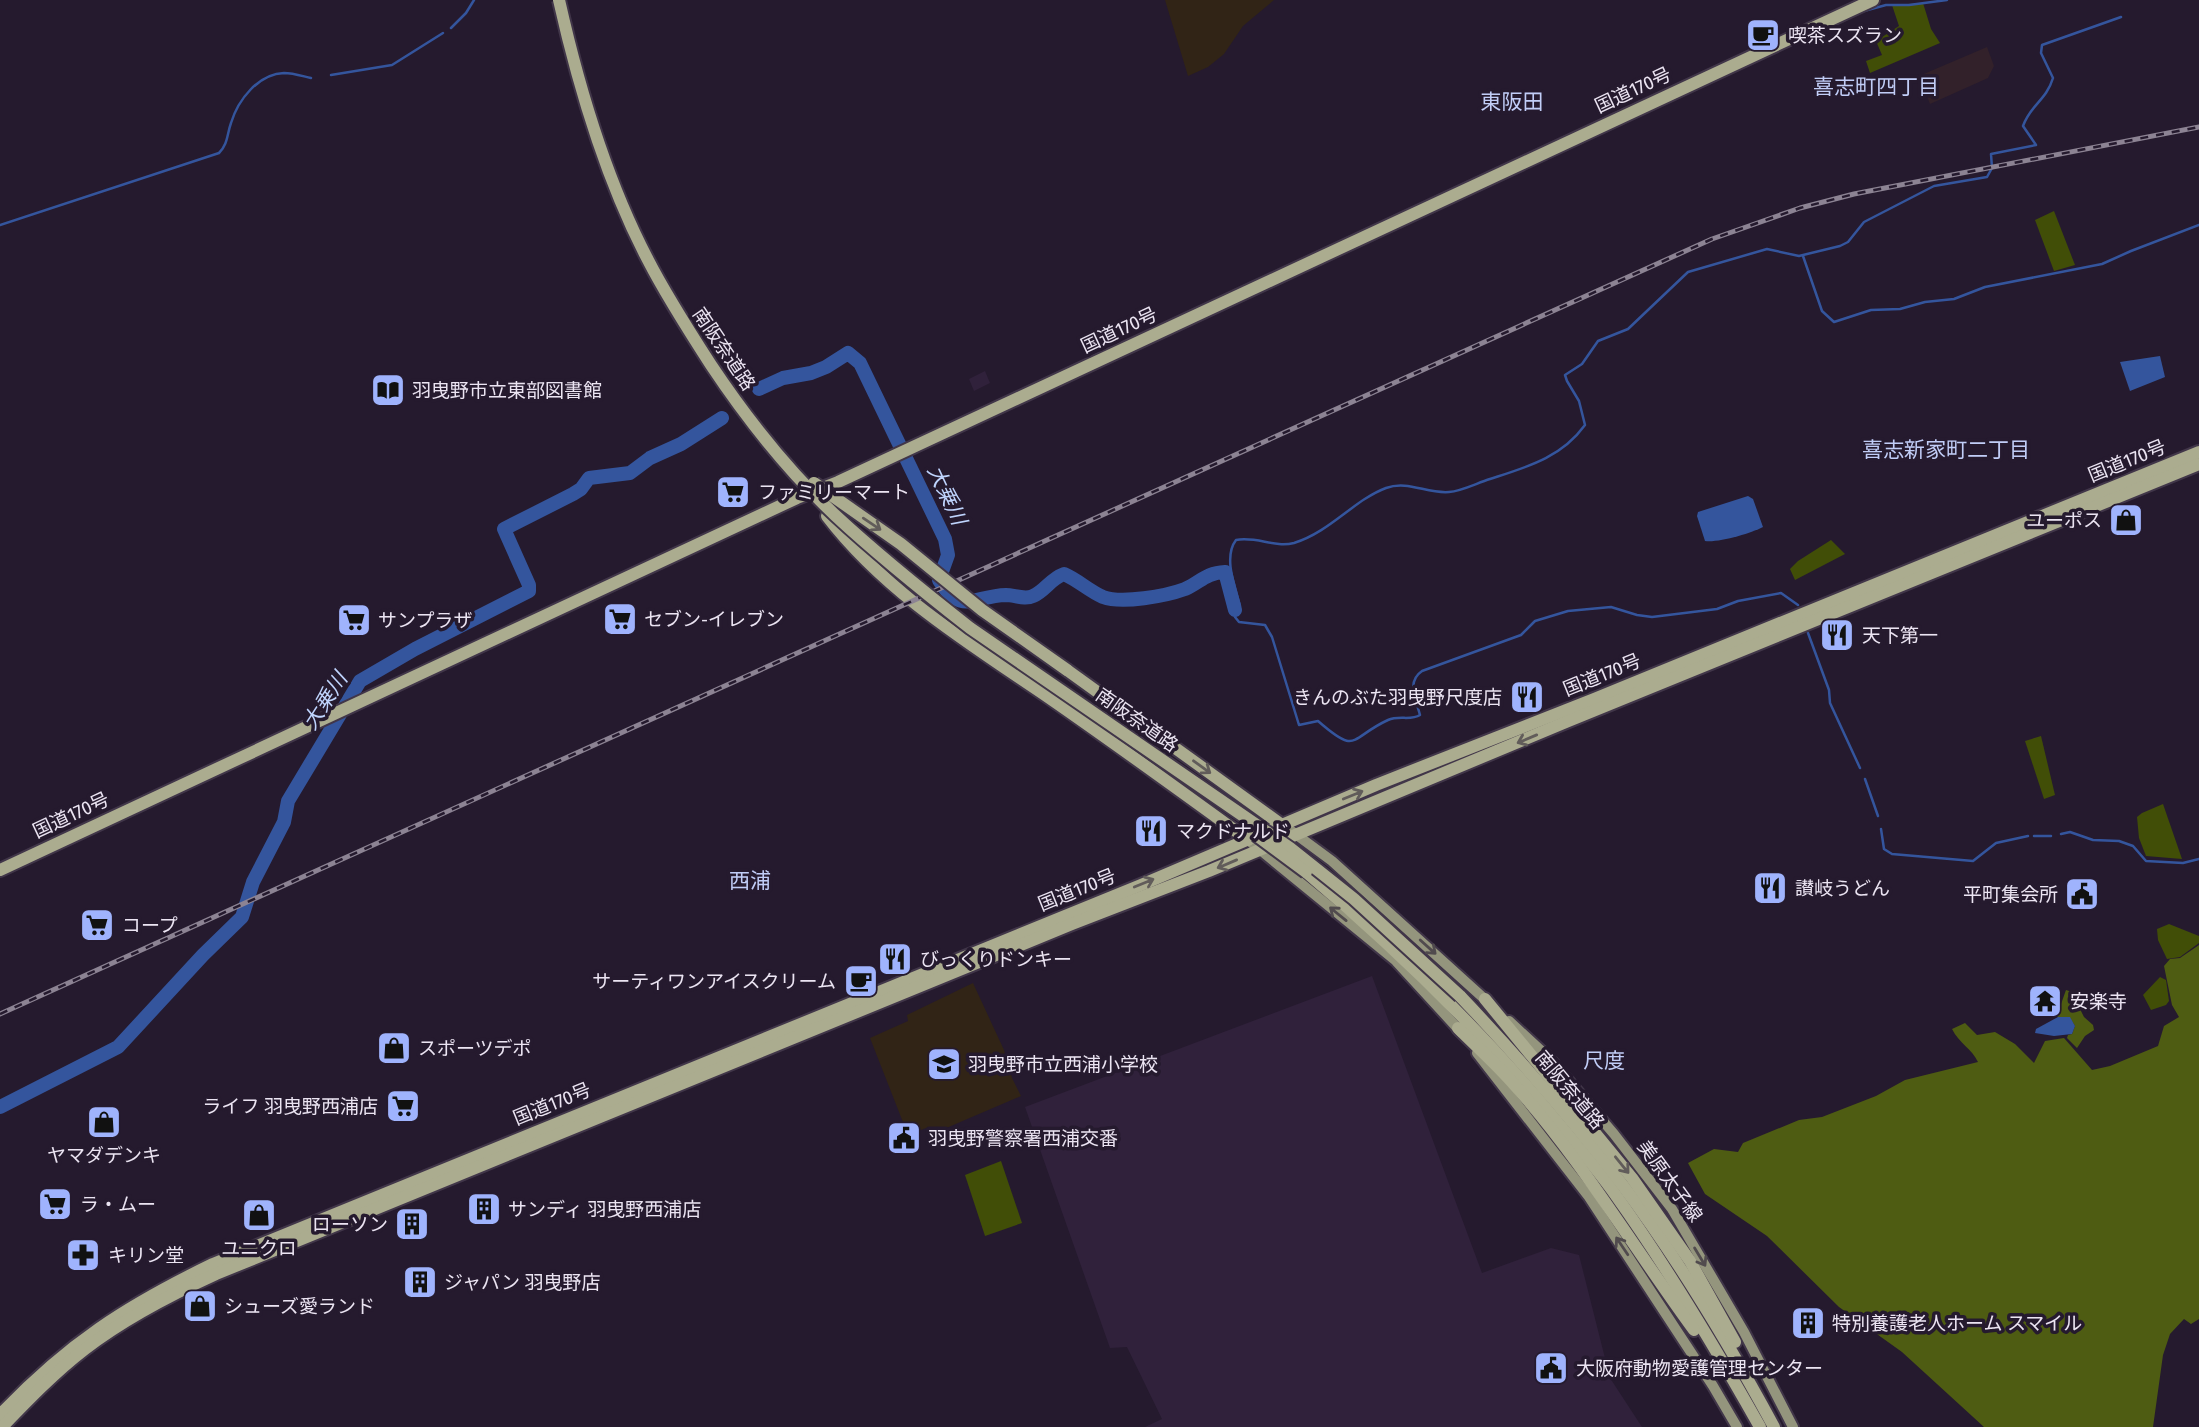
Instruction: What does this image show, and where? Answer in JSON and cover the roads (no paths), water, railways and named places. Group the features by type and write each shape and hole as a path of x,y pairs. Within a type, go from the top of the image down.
{"highway":[{"name":"南阪奈道路","path":"557,0 606,164 629,220 676,311 732,396 784,461 835,515 929,596 970,628 1290,848 1408,947 1460,996 1515,1054 1620,1191 1760,1427"},
{"name":"南阪奈道路","path":"557,0 573,80 601,165 643,260 673,316 737,413 777,465 827,516 967,632 1218,807 1306,872 1417,970 1498,1053 1662,1241 1740,1364 1774,1427"},
{"name":"国道170号","path":"0,870 1873,0"},
{"path":"732,396 819,487 901,544 982,610 1282,825"},
{"name":"国道170号","path":"0,1415 35,1378 113,1318 159,1290 213,1264 2199,452"},
{"name":"国道170号","path":"2,1427 43,1385 84,1350 164,1298 216,1274 1260,850 2199,464"},
{"path":"827,516 843,537 877,571 962,639 1248,840"},
{"path":"1485,999 1639,1188 1690,1261 1738,1347 1740,1364"},
{"path":"1458,1028 1511,1080 1551,1129 1747,1404"}],"main road":[{"name":"美原太子線","path":"1282,825 1332,861 1549,1058 1614,1134 1672,1209 1744,1332 1793,1427"},
{"path":"1248,840 1396,961 1458,1028 1589,1197 1713,1385 1737,1427"}],"water":[{"path":"2160,356 2165,377 2130,391 2120,362"},
{"path":"1748,496 1753,499 1763,527 1735,537 1705,541 1698,512"},
{"path":"2058,1017 2070,1017 2075,1026 2072,1034 2054,1036 2035,1033 2036,1029"}],"waterway":[{"path":"451,28 474,0"},
{"path":"1864,11 1886,5 1947,0"},
{"path":"1798,605 1781,593 1738,601 1717,609 1652,617 1611,607 1568,611 1535,621 1521,635 1422,671 1417,675 1413,686 1420,715 1388,720 1347,741 1318,721 1299,725 1272,637 1265,625 1239,622 1235,617 1235,610 1240,606 1231,572 1230,555 1236,540 1251,539 1287,544 1307,538 1374,493 1386,488 1410,486 1441,492 1464,489 1530,465 1554,453 1565,446 1585,425 1579,401 1565,375 1582,364 1598,341 1628,329 1688,272 1767,249 1799,256 1840,246 1848,242 1864,222 1934,186 1987,177 1992,168 1991,154 2036,145 2023,126 2053,78 2041,53 2042,45 2121,17"},
{"path":"331,75 392,65 443,33"},
{"path":"0,225 219,153 226,142 234,114 244,97 258,83 275,74 284,73 311,78"},
{"path":"1803,256 1822,311 1834,322 1871,310 1900,309 1925,302 1954,299 1985,287 2102,264 2199,225"},
{"name":"大乗川","path":"759,389 783,378 826,367 848,353 860,363 945,539 948,555 939,580 954,598 968,601 1006,595 1030,597 1064,574 1103,597 1132,599 1177,592 1208,576 1225,572 1235,610"},
{"name":"大乗川","path":"0,1107 118,1047 242,917 253,882 284,822 288,801 360,681 415,649 529,591 529,585 504,529 573,494 581,489 589,478 630,473 650,458 681,444 722,418"},
{"path":"1808,633 1829,690 1830,703 1860,768"},
{"path":"1865,779 1878,816"},
{"path":"1881,829 1884,849 1892,854 1973,861 1996,843 2028,836"},
{"path":"2061,834 2070,832 2093,840 2119,841 2133,846 2146,861 2183,863 2199,859"},
{"path":"2034,836 2051,836"}],"railway":[{"path":"0,1014 1712,239 1800,208 1854,194 2199,127"}],"place":[{"name":"喫茶スズラン","path":"1763,35"},
{"name":"羽曳野市立東部図書館","path":"388,390"},
{"name":"ファミリーマート","path":"733,492"},
{"name":"ユーポス","path":"2126,520"},
{"name":"セブン-イレブン","path":"620,619"},
{"name":"サンプラザ","path":"354,620"},
{"name":"天下第一","path":"1837,635"},
{"name":"きんのぶた羽曳野尺度店","path":"1527,697"},
{"name":"マクドナルド","path":"1151,831"},
{"name":"讃岐うどん","path":"1770,888"},
{"name":"平町集会所","path":"2082,894"},
{"name":"コープ","path":"97,925"},
{"name":"びっくりドンキー","path":"895,959"},
{"name":"サーティワンアイスクリーム","path":"861,981"},
{"name":"安楽寺","path":"2045,1001"},
{"name":"スポーツデポ","path":"394,1048"},
{"name":"羽曳野市立西浦小学校","path":"944,1064"},
{"name":"ライフ 羽曳野西浦店","path":"403,1106"},
{"name":"ヤマダデンキ","path":"104,1122"},
{"name":"羽曳野警察署西浦交番","path":"904,1138"},
{"name":"ラ・ムー","path":"55,1204"},
{"name":"サンディ 羽曳野西浦店","path":"484,1209"},
{"name":"ユニクロ","path":"259,1215"},
{"name":"ローソン","path":"412,1224"},
{"name":"キリン堂","path":"83,1255"},
{"name":"ジャパン 羽曳野店","path":"420,1282"},
{"name":"シューズ愛ランド","path":"200,1306"},
{"name":"特別養護老人ホーム スマイル","path":"1808,1323"},
{"name":"大阪府動物愛護管理センター","path":"1551,1368"}],"district":[{"name":"喜志町四丁目","path":"1876,87"},
{"name":"東阪田","path":"1512,102"},
{"name":"喜志新家町二丁目","path":"1946,450"},
{"name":"西浦","path":"750,881"},
{"name":"尺度","path":"1604,1061"}]}
